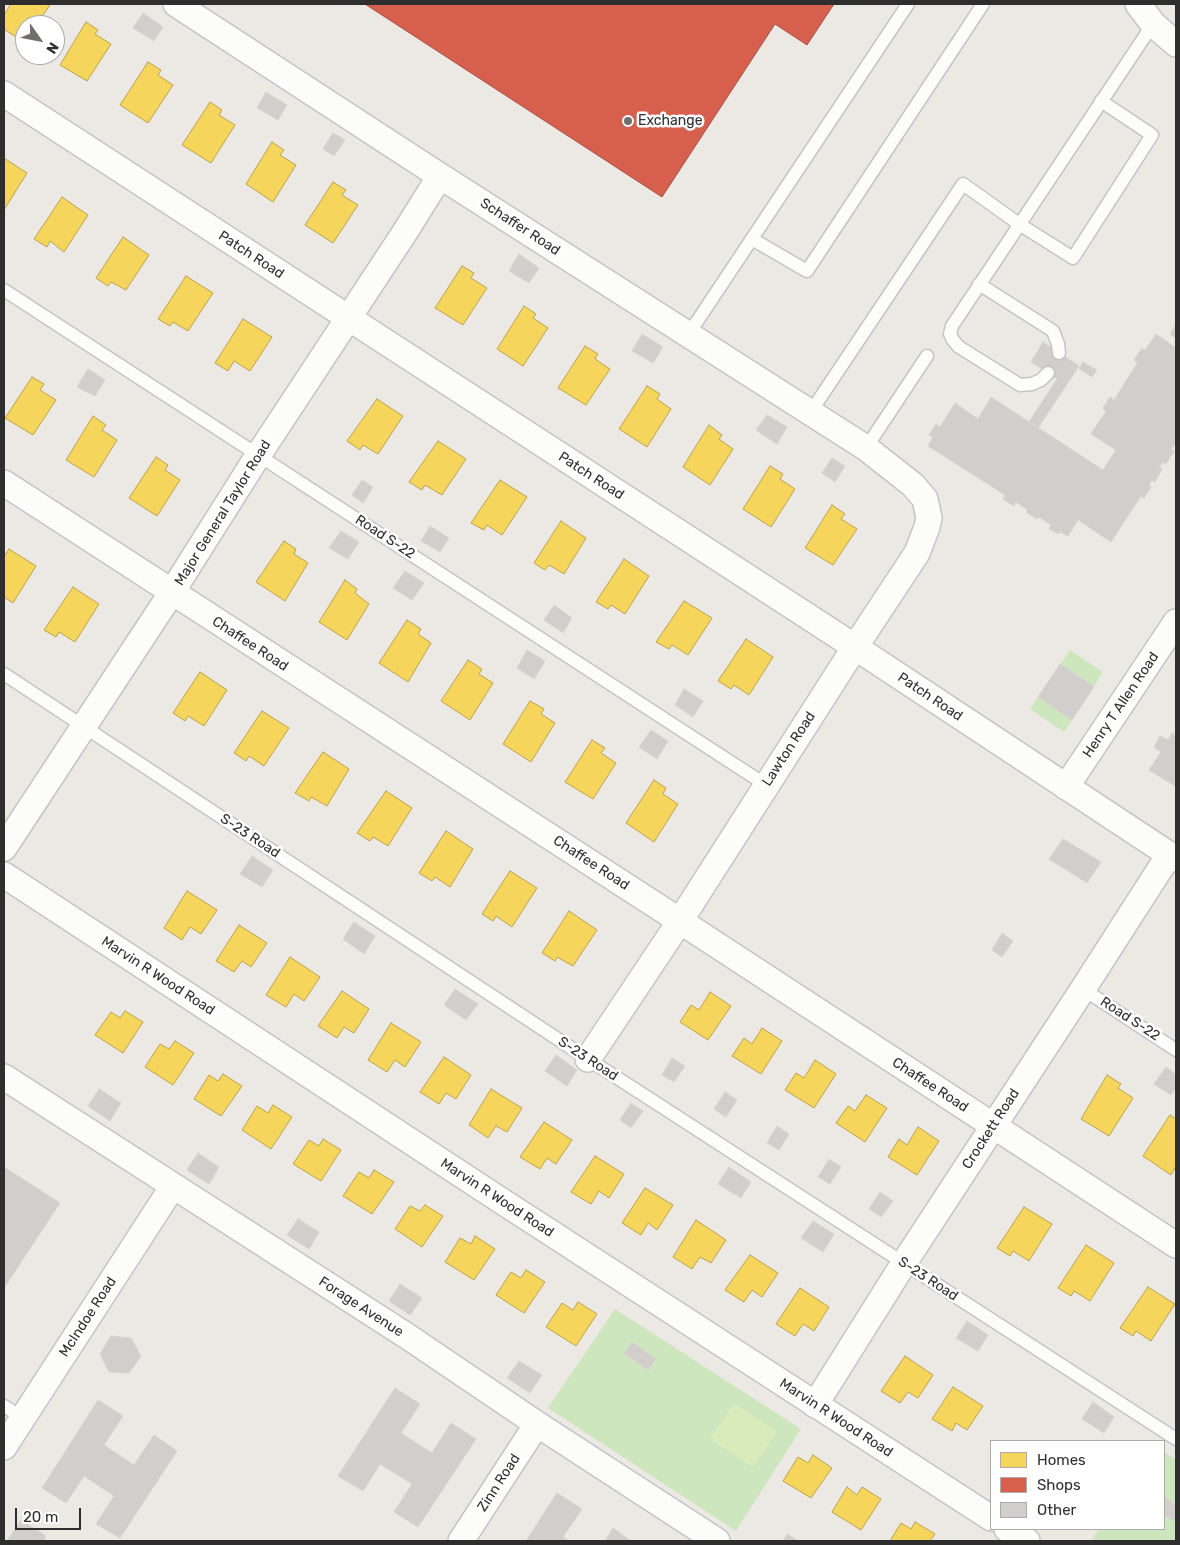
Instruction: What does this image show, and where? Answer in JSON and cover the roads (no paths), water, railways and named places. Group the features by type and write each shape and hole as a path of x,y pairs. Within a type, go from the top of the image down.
{"street":[{"name":"Schaffer Road","path":"176,4 440,176 866,448"},
{"path":"1138,4 1153,24 1176,44"},
{"name":"Patch Road","path":"4,94 1173,857"},
{"name":"Major General Taylor Road","path":"4,848 172,592 259,454 349,319 440,176"},
{"name":"Lawton Road","path":"588,1059 680,921 854,647 917,553 928,527 929,518 925,498 914,485 866,448"},
{"name":"Chaffee Road","path":"4,483 1176,1245"},
{"name":"Henry T Allen Road","path":"1066,788 1176,622"},
{"name":"Crockett Road","path":"815,1405 904,1263 1083,989 1173,857"},
{"name":"Marvin R Wood Road","path":"4,875 990,1517"},
{"name":"Forage Avenue","path":"4,1077 407,1336 537,1424 717,1541"},
{"name":"McIndoe Road","path":"4,1447 13,1412 173,1186"},
{"name":"Zinn Road","path":"461,1541 537,1424"},
{"path":"1009,1530 1027,1541"}],"lane":[{"path":"688,335 908,4"},
{"path":"752,239 807,271 983,4"},
{"path":"1048,373 1041,380 1032,384 1020,385 959,347 950,334 952,326 1153,24"},
{"path":"810,413 963,184 1019,224 1073,258 1152,135 1101,101"},
{"path":"980,284 1053,331 1059,353"},
{"name":"Road S-22","path":"4,290 766,784"},
{"path":"866,448 927,356"},
{"name":"S-23 Road","path":"4,674 588,1059 1176,1439"},
{"name":"Road S-22","path":"1083,989 1176,1050"}],"place":[{"name":"Exchange","path":"628,121"}]}
